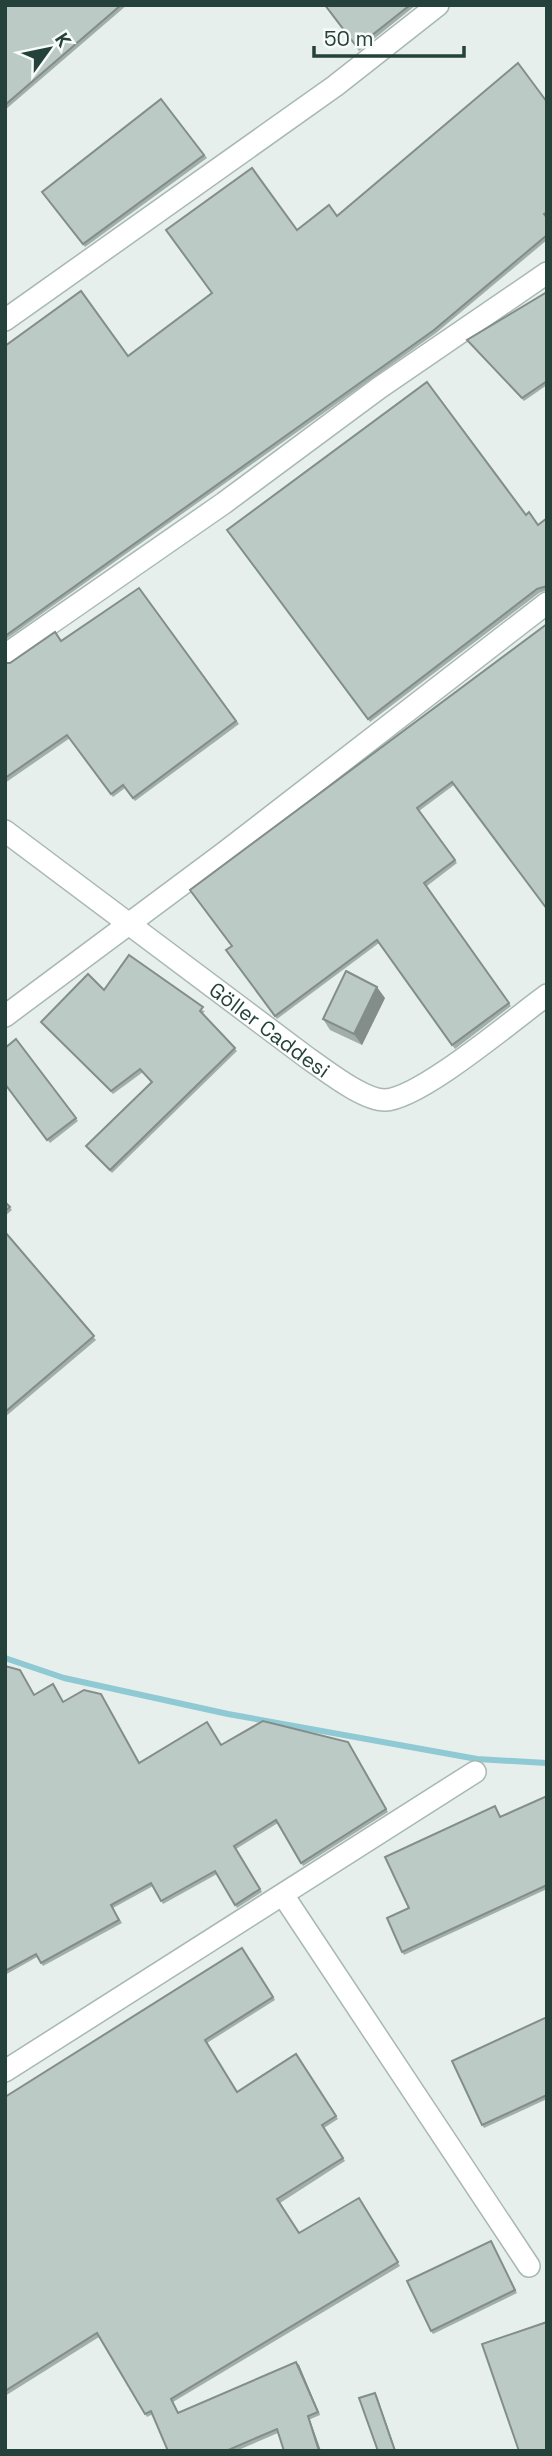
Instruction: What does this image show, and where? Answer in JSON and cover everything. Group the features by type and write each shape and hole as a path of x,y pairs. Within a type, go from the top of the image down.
{"street":[{"path":"5,320 335,86 438,5"},
{"path":"5,655 224,503 379,388 547,273"},
{"path":"5,1016 547,603"},
{"name":"Göller Caddesi","path":"5,831 309,1059 354,1089 384,1100 417,1090 547,995"},
{"path":"5,2071 475,1772"},
{"path":"283,1895 529,2266"}],"building":[{"path":"7,5 121,5 5,105"},
{"path":"325,5 410,5 357,47"},
{"path":"518,63 547,102 547,212 544,214 547,218 547,235 434,330 5,636 5,346 81,291 128,356 212,293 166,230 252,168 297,230 329,205 337,216"},
{"path":"161,99 204,155 83,244 42,192"},
{"path":"547,292 547,381 522,398 467,340"},
{"path":"427,382 526,515 529,512 538,525 547,518 547,586 537,589 368,719 227,530"},
{"path":"139,588 236,721 133,798 123,785 111,794 67,735 5,778 5,663 10,663 55,632 61,641"},
{"path":"547,624 547,909 452,782 417,808 455,860 424,883 509,1003 452,1045 377,940 275,1016 226,950 232,946 190,890"},
{"path":"129,955 203,1007 200,1011 235,1048 110,1170 86,1146 152,1082 140,1069 111,1091 41,1022 88,974 104,990"},
{"path":"346,971 377,987 354,1034 323,1019"},
{"path":"16,1039 76,1118 47,1140 5,1084 5,1048"},
{"path":"5,1232 94,1336 5,1412"},
{"path":"5,1666 20,1670 34,1695 53,1684 63,1702 84,1690 101,1694 139,1763 207,1722 221,1745 263,1721 348,1742 386,1809 301,1863 276,1820 234,1846 260,1889 235,1905 215,1871 161,1901 151,1883 111,1905 119,1920 41,1963 36,1954 5,1971"},
{"path":"547,1796 547,1885 402,1952 387,1918 409,1908 385,1857 495,1806 500,1817"},
{"path":"242,1948 273,1997 205,2040 237,2092 296,2054 336,2116 322,2125 343,2158 277,2199 299,2233 359,2198 398,2262 171,2399 178,2413 296,2362 318,2412 308,2416 319,2451 284,2451 277,2429 229,2451 168,2451 151,2411 145,2414 97,2333 5,2391 5,2097"},
{"path":"547,2017 547,2095 482,2125 452,2061"},
{"path":"491,2241 515,2290 431,2331 407,2281"},
{"path":"547,2322 547,2451 519,2451 482,2344"},
{"path":"375,2393 395,2451 378,2451 359,2398"}],"waterway":[{"path":"5,1658 64,1678 228,1714 477,1759 547,1763"}]}
